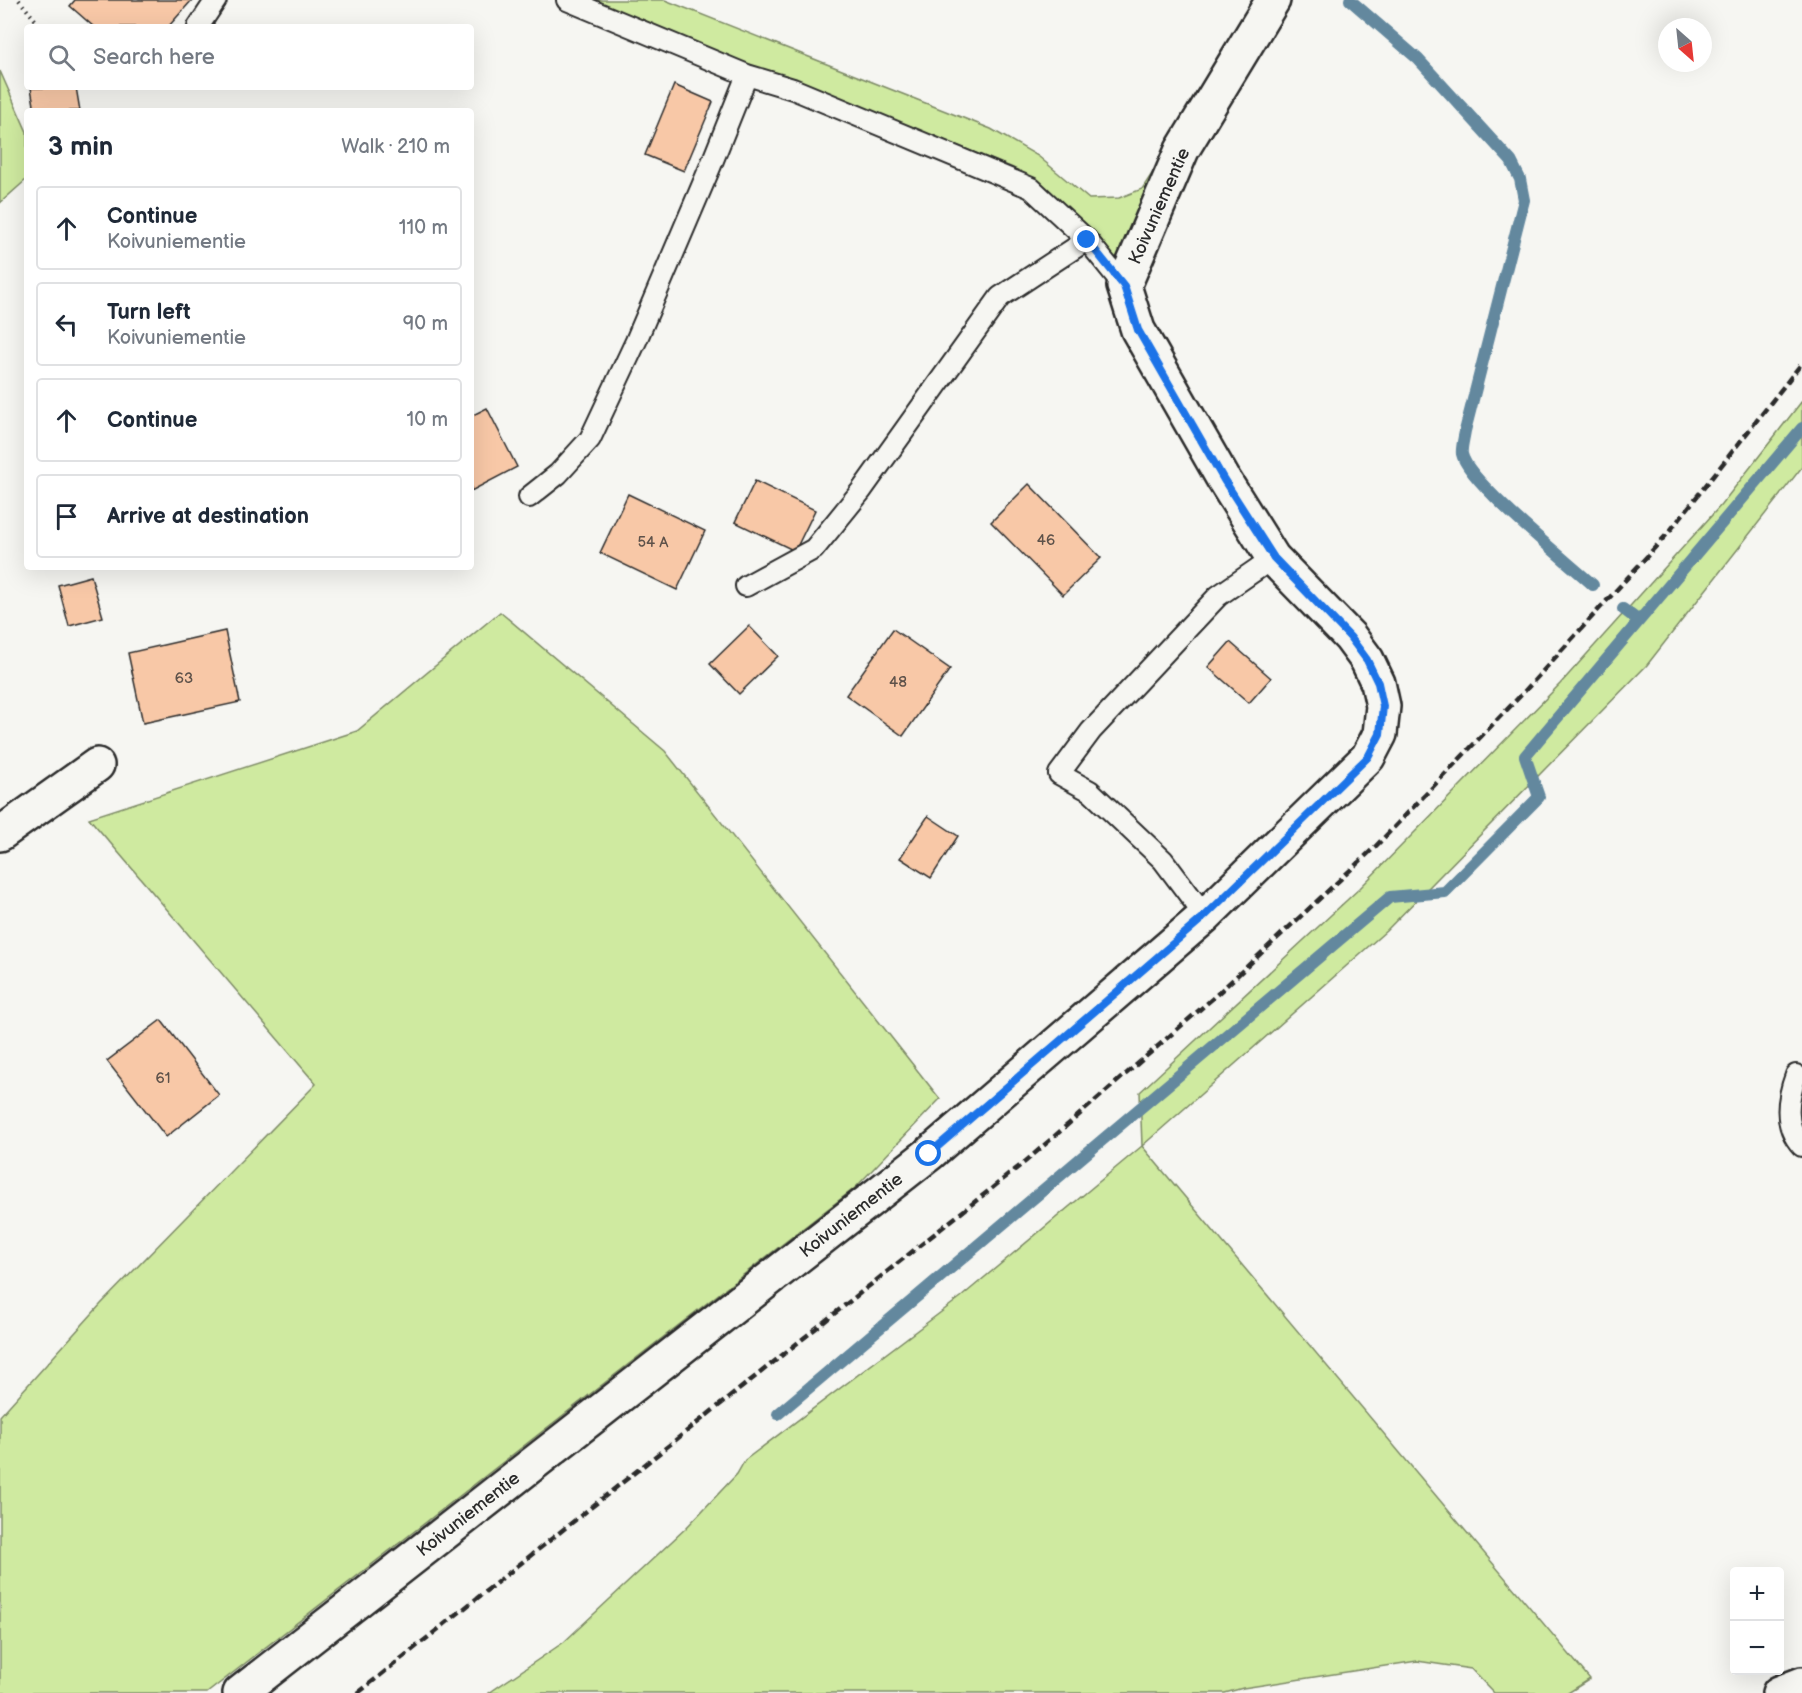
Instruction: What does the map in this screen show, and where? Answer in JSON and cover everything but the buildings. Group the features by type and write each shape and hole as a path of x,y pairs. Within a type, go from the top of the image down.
{"street":[{"name":"Koivuniementie","path":"240,1693 929,1154 1205,916 1368,757 1380,734 1383,706 1378,683 1367,660 1350,637 1274,558 1224,480 1138,330 1124,286 1182,150 1273,0"},
{"path":"0,834 97,765"},
{"path":"1779,1693 1802,1684"}],"lane":[{"path":"200,24 216,0"},
{"path":"567,0 747,75 793,89 1031,188 1087,240 1124,286"},
{"path":"529,497 558,474 590,439 636,342 747,75"},
{"path":"746,586 814,549 861,491 1000,297 1087,240"},
{"path":"1205,916 1163,860 1090,791 1059,774 1091,731 1218,596 1274,558"},
{"path":"1796,1075 1789,1094 1788,1116 1797,1141 1802,1146"}],"path":[{"path":"19,0 39,24"}],"green space":[{"path":"584,0 665,0 991,129 1038,156 1089,199 1119,198 1142,189 1163,157 1121,263 1108,259 1061,201 1013,168 799,82 742,64"},
{"path":"0,71 24,125 24,182 0,203"},
{"path":"1802,401 1802,467 1647,665 1386,931 1142,1146 1140,1092 1360,888 1560,684 1721,505"},
{"path":"500,612 665,751 940,1099 856,1187 207,1693 0,1693 0,1416 101,1304 316,1084 89,818 357,731"},
{"path":"1142,1146 1590,1679 1568,1693 1494,1693 1471,1669 1417,1661 1243,1688 1225,1693 489,1693 564,1642 686,1528 737,1474 745,1460 961,1297"}],"waterway":[{"path":"1350,0 1418,59 1511,161 1520,179 1524,200 1465,431 1462,454 1481,483 1499,502 1593,585"},
{"path":"778,1414 1390,897 1445,892 1539,797 1525,756 1802,428"},
{"path":"1623,609 1639,621"}],"railway":[{"path":"358,1693 1026,1161 1212,999 1375,847 1522,694 1669,532 1802,363"}],"route":[{"path":"929,1154 1205,916 1368,757 1380,734 1383,706 1378,683 1367,660 1350,637 1274,558 1224,480 1138,330 1124,286 1087,240"}]}
